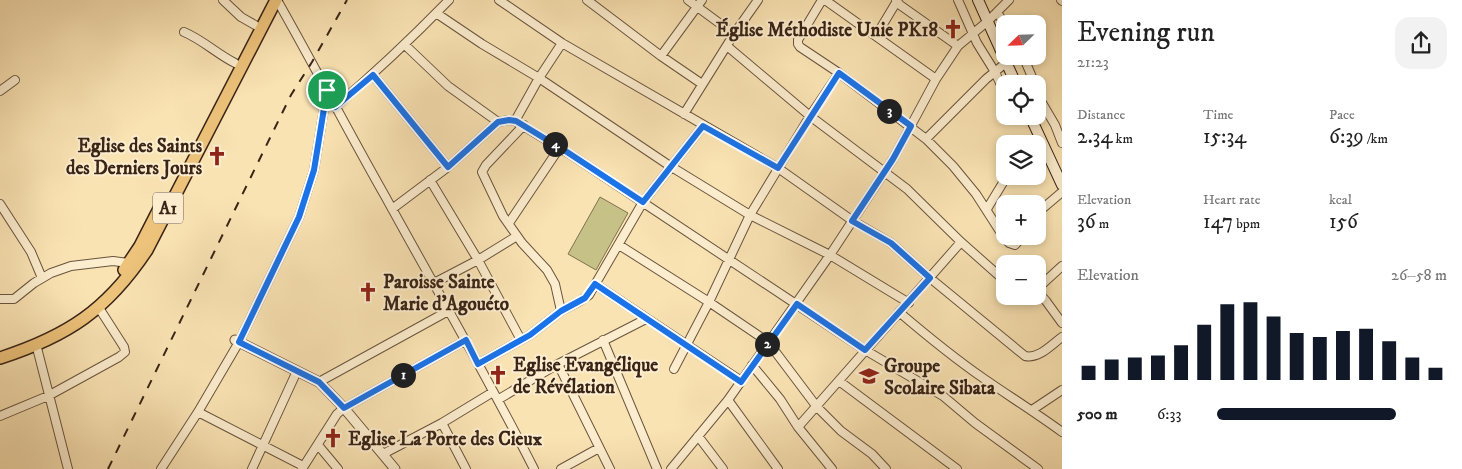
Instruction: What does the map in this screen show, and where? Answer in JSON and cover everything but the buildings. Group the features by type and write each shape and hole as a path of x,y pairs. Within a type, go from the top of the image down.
{"main road":[{"name":"A1","path":"0,350 36,337 72,320 98,299 117,279 140,246 268,0"},
{"name":"A1","path":"0,358 36,344 75,325 99,308 132,272 147,250 277,0"},
{"path":"978,0 996,38"},
{"path":"1046,157 1062,184"}],"street":[{"path":"223,0 241,16 255,25"},
{"path":"277,0 450,310 493,392 499,399 534,469"},
{"path":"335,107 406,45 449,0"},
{"path":"499,0 562,43 778,168 852,221 891,243 930,278 1025,356 1032,357 1038,355 1062,337"},
{"path":"587,0 661,56 702,84"},
{"path":"688,0 700,4 734,34"},
{"path":"684,114 734,34 758,0"},
{"path":"936,79 823,0 798,44 911,126 953,166 987,209 996,224"},
{"path":"876,36 897,0 958,46"},
{"path":"958,0 987,61 996,75"},
{"path":"671,469 728,400 797,304 884,172 936,79 958,46 988,21 1009,0"},
{"path":"661,56 700,4"},
{"path":"436,12 501,57 539,78 670,166 750,215 830,255 909,303"},
{"path":"184,32 235,63"},
{"path":"516,121 539,78 562,43"},
{"path":"406,45 448,86 498,122"},
{"path":"727,46 810,116 912,193 961,242 996,273"},
{"path":"926,140 1003,65"},
{"path":"674,369 730,260 750,215 810,116 839,73"},
{"path":"373,75 448,167"},
{"path":"0,91 15,80"},
{"path":"161,469 198,412 237,341 299,217 314,170 327,90"},
{"path":"1046,110 1062,143"},
{"path":"392,209 448,167 498,122 516,121 560,147 865,350 944,396 975,422 1038,469"},
{"path":"524,125 486,165 482,172 503,216 517,236 547,270 555,284 561,311"},
{"path":"478,364 538,330 561,311 585,298 619,245 643,202 703,126"},
{"path":"509,223 560,147"},
{"path":"430,180 478,260 521,340"},
{"path":"987,209 1002,185"},
{"path":"1046,206 1062,192"},
{"path":"0,204 31,252 42,278"},
{"path":"434,283 478,260 517,236"},
{"path":"798,427 961,242"},
{"path":"619,245 768,342 817,406 841,431 872,454 886,469"},
{"path":"0,299 14,299 42,278 61,269 78,264 113,261 128,263"},
{"path":"1046,281 1062,266"},
{"path":"595,284 741,382"},
{"path":"1046,301 1062,323"},
{"path":"0,416 48,396 125,352 124,347 99,308"},
{"path":"319,382 450,310"},
{"path":"899,312 984,379 1062,432"},
{"path":"499,399 558,364 646,319"},
{"path":"198,412 302,468 336,414 466,340"},
{"path":"603,340 657,469"},
{"path":"237,341 319,382 344,408 395,469"},
{"path":"36,344 68,469"},
{"path":"558,364 610,469"},
{"path":"752,365 780,399 798,427 830,468"},
{"path":"252,469 297,371"},
{"path":"839,381 957,469"},
{"path":"1032,410 1062,390"},
{"path":"383,454 442,423 493,392"},
{"path":"728,400 778,469"},
{"path":"442,423 466,469"},
{"path":"698,436 722,469"},
{"path":"318,444 338,469"},
{"path":"561,469 599,448"}],"shaded area":[{"path":"600,197 628,213 596,270 568,254"}],"railway":[{"path":"108,469 291,95 347,0"}],"place":[{"name":"Église Méthodiste Unie PK18","path":"953,29"},
{"name":"Eglise des Saints des Derniers Jours","path":"217,156"},
{"name":"Paroisse Sainte Marie d’Agouéto","path":"368,292"},
{"name":"Eglise Evangélique de Révélation","path":"498,375"},
{"name":"Groupe Scolaire Sibata","path":"869,376"},
{"name":"Eglise La Porte des Cieux","path":"333,438"}],"route":[{"path":"839,73 911,126 893,159 852,221 891,243 930,278 865,350 797,304 741,382 595,284 589,295 585,298 561,311 530,335 478,364 466,340 344,408 319,382 239,342 299,217 314,170 327,90 335,107 373,75 448,167 498,122 504,120 516,121 643,202 703,126 778,168 839,73"}]}
